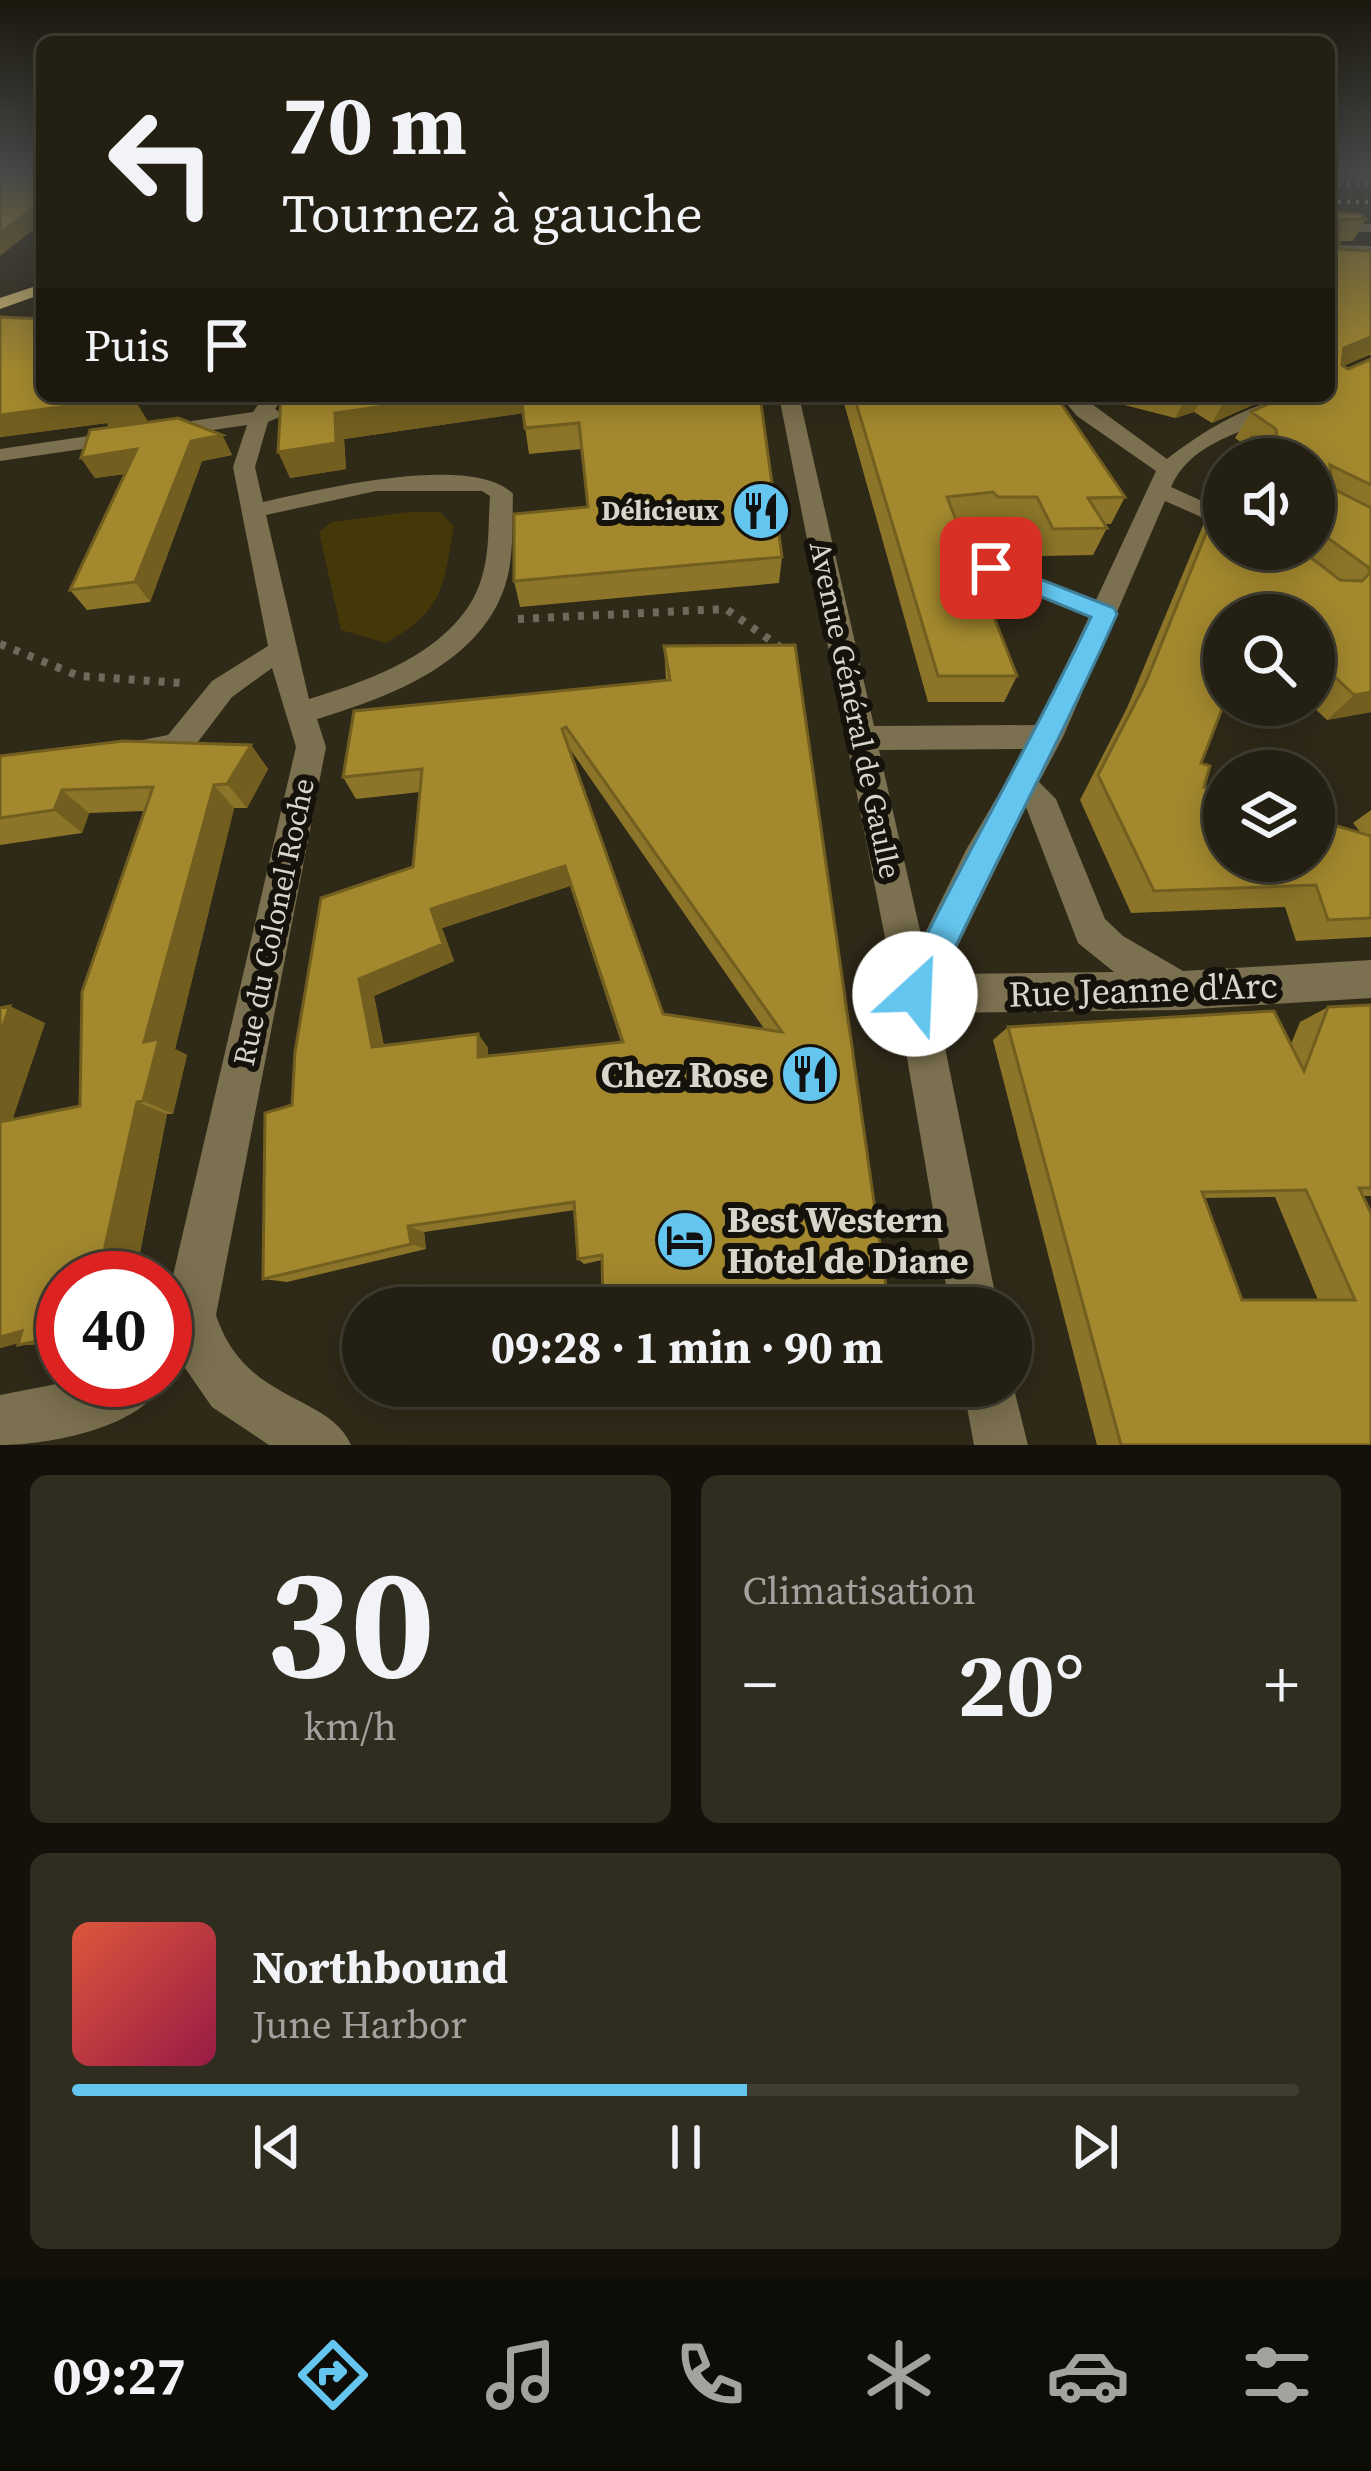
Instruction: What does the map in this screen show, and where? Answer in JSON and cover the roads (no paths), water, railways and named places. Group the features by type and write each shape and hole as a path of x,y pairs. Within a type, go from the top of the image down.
{"main road":[{"path":"1335,263 1371,265"},
{"path":"0,304 36,291"}],"street":[{"path":"1335,249 1371,250"},
{"name":"Rue du Colonel Roche","path":"192,1273 311,747 283,651 244,467 259,418 270,402"},
{"name":"Avenue Général de Gaulle","path":"790,402 915,994 970,1287"},
{"path":"1075,402 1164,480 1203,506"},
{"path":"915,994 978,861 1048,737 1164,480 1290,402"},
{"path":"0,455 290,413"},
{"path":"250,512 376,484 487,484 502,494 493,585 467,627 409,671 367,693 298,712"},
{"path":"975,528 991,568 1105,614"},
{"path":"110,755 177,746 216,692 244,667 283,651"},
{"path":"861,738 1048,737"},
{"path":"1019,787 1040,799 1091,931 1110,950 1179,991"},
{"name":"Rue Jeanne d'Arc","path":"915,994 1179,991 1371,979"},
{"path":"192,1349 251,1405 324,1445"},
{"path":"0,1421 72,1407"},
{"path":"993,1407 1000,1445"}],"place":[{"name":"Délicieux","path":"761,511"},
{"name":"Chez Rose","path":"810,1074"},
{"name":"Best Western Hotel de Diane","path":"685,1240"}]}
